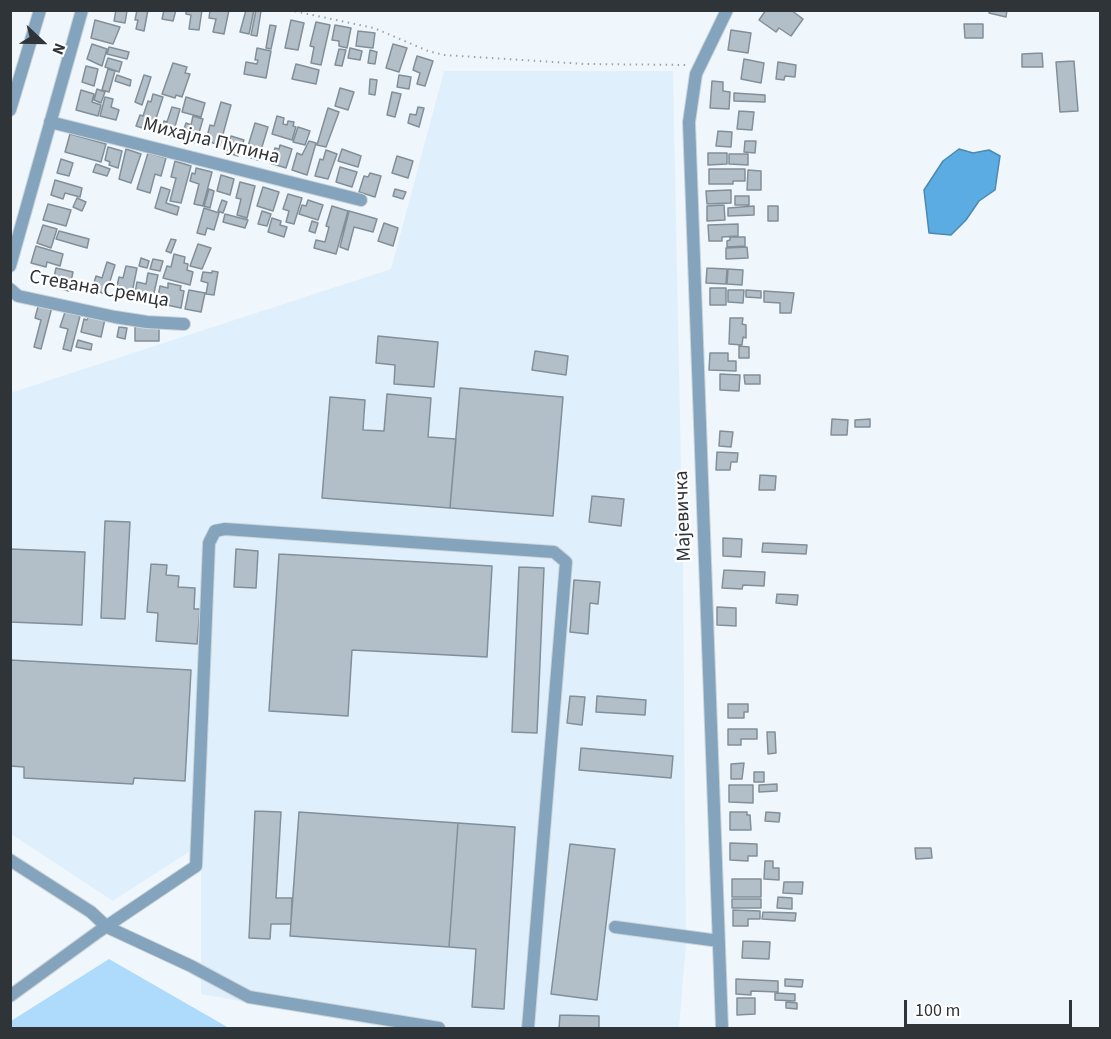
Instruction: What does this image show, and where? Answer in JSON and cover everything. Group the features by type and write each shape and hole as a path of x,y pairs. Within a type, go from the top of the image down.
{"street":[{"path":"10,110 40,10"},
{"path":"10,266 82,10"},
{"name":"Мајевичка","path":"722,1029 689,122 692,89 699,65 727,10"},
{"name":"Михајла Пупина","path":"50,122 362,200"},
{"name":"Стевана Сремца","path":"10,289 18,296 115,317 184,324"},
{"path":"10,996 196,866 209,543 215,531 225,529 554,552 566,562 528,1029"},
{"path":"10,860 92,912 107,927 191,966 249,997 439,1029"},
{"path":"615,927 719,941"}],"path":[{"path":"289,10 374,28 428,51 444,54 585,64 699,65"}],"shaded area":[{"path":"444,71 673,71 683,565 686,945 679,1028 386,1028 201,994 201,844 113,901 11,834 10,393 391,269"},
{"path":"959,149 973,153 989,150 1000,156 995,190 979,201 966,220 951,235 929,233 924,190 943,161"},
{"path":"109,959 229,1028 11,1028 11,1021"}],"building":[{"path":"116,10 127,11 125,23 114,21"},
{"path":"137,10 148,10 144,31 136,29"},
{"path":"164,10 176,10 173,21 162,19"},
{"path":"186,10 202,10 199,30 189,29 191,15 186,14"},
{"path":"210,10 229,10 224,34 213,32 216,19 209,18"},
{"path":"246,10 254,10 249,34 240,32"},
{"path":"256,10 261,11 257,36 251,35"},
{"path":"766,10 791,10 803,19 791,36 779,28 776,32 759,20"},
{"path":"990,10 1007,10 1006,17 989,13"},
{"path":"95,20 120,27 113,44 91,38"},
{"path":"291,20 304,23 298,50 285,48"},
{"path":"316,22 330,25 321,65 311,63 314,47 310,46"},
{"path":"964,24 983,24 983,38 965,38"},
{"path":"270,25 276,26 271,49 266,48"},
{"path":"335,25 351,28 347,48 339,46 339,41 332,40"},
{"path":"731,30 751,33 748,53 728,50"},
{"path":"358,31 375,33 373,48 356,46"},
{"path":"92,44 107,49 102,66 87,59"},
{"path":"393,44 407,48 399,72 386,68"},
{"path":"109,47 129,52 127,59 107,54"},
{"path":"257,48 271,51 266,78 244,74 246,62 257,64 258,60 255,60"},
{"path":"350,48 362,51 360,60 348,58"},
{"path":"339,49 346,50 342,66 335,65"},
{"path":"370,50 377,52 375,64 368,63"},
{"path":"1042,53 1043,67 1022,67 1022,54"},
{"path":"417,56 433,61 425,86 417,84 420,73 413,70"},
{"path":"108,58 122,62 119,72 105,67"},
{"path":"744,59 764,63 761,83 741,79"},
{"path":"1074,61 1078,111 1060,112 1056,62"},
{"path":"778,62 796,65 795,77 785,76 784,80 776,79"},
{"path":"173,63 187,67 185,73 190,74 182,97 176,95 175,98 162,94"},
{"path":"296,64 319,70 316,84 292,79"},
{"path":"86,66 98,69 94,86 82,82"},
{"path":"108,69 115,71 109,92 102,90"},
{"path":"117,75 131,80 130,86 115,81"},
{"path":"144,75 151,77 142,105 135,102"},
{"path":"399,75 411,77 409,89 397,87"},
{"path":"370,79 377,80 375,95 369,94"},
{"path":"712,81 723,82 723,91 730,92 729,109 710,108"},
{"path":"340,88 354,92 348,110 335,106"},
{"path":"97,89 105,92 101,103 94,100"},
{"path":"81,90 94,94 92,102 101,105 98,116 76,110"},
{"path":"392,92 401,94 395,117 387,115"},
{"path":"734,93 765,95 765,102 734,101"},
{"path":"153,94 163,97 152,131 136,126 140,115 143,116 148,101 151,102"},
{"path":"105,97 113,99 111,107 119,110 116,120 100,116"},
{"path":"186,97 205,103 201,117 182,112"},
{"path":"221,102 231,105 220,145 206,141 210,125 214,126"},
{"path":"172,107 180,109 172,137 160,133"},
{"path":"418,107 424,108 419,127 408,123 410,114 416,115"},
{"path":"328,108 339,112 326,147 317,145"},
{"path":"739,111 754,112 752,130 737,129"},
{"path":"193,116 203,119 196,143 181,138 186,123 191,125"},
{"path":"277,116 284,118 283,124 287,125 288,121 294,122 293,126 296,127 292,140 272,134"},
{"path":"255,123 268,127 258,160 245,156"},
{"path":"298,127 310,131 305,145 293,142"},
{"path":"718,131 732,132 731,147 716,146"},
{"path":"70,134 106,144 101,162 65,152"},
{"path":"231,136 244,140 238,156 225,152"},
{"path":"309,141 316,143 307,175 292,170 297,153 302,155"},
{"path":"745,141 756,141 755,153 744,152"},
{"path":"280,145 292,149 286,168 270,163 275,148 279,149"},
{"path":"108,147 122,151 118,168 109,165 110,162 105,160"},
{"path":"126,149 141,154 131,183 119,179"},
{"path":"342,149 361,156 358,167 338,161"},
{"path":"326,150 337,154 328,179 315,176 320,159 323,160"},
{"path":"148,153 166,158 161,176 155,174 150,193 137,189"},
{"path":"708,153 727,153 727,164 708,165"},
{"path":"729,154 748,154 748,165 729,164"},
{"path":"397,156 413,161 408,178 392,173"},
{"path":"61,159 73,163 69,176 57,173"},
{"path":"175,161 191,166 181,203 170,201 176,178 171,177"},
{"path":"96,164 110,169 107,176 93,172"},
{"path":"340,167 357,172 352,187 336,182"},
{"path":"196,168 212,172 203,206 194,204 199,184 190,181"},
{"path":"709,169 745,169 745,181 733,181 733,184 709,184"},
{"path":"748,170 761,171 761,190 747,190"},
{"path":"370,173 381,176 375,197 359,192 364,176 368,177"},
{"path":"221,175 234,179 230,195 217,191"},
{"path":"55,180 82,188 80,197 65,193 63,199 51,195"},
{"path":"240,182 255,186 247,218 237,215 241,199 236,198"},
{"path":"161,187 170,190 166,203 179,207 177,215 155,208"},
{"path":"263,187 279,192 273,211 257,206"},
{"path":"209,189 214,191 210,208 204,206"},
{"path":"395,189 406,192 403,199 393,196"},
{"path":"731,190 731,203 707,204 706,191"},
{"path":"288,194 302,198 294,224 286,222 289,211 283,209"},
{"path":"735,196 749,196 749,205 735,205"},
{"path":"77,198 86,202 82,211 73,207"},
{"path":"222,200 227,202 223,213 218,211"},
{"path":"308,200 323,205 318,220 299,214 302,205 306,206"},
{"path":"48,204 71,210 66,226 43,220"},
{"path":"724,205 725,220 707,221 707,206"},
{"path":"332,206 348,211 336,254 314,248 316,240 325,242 329,227 326,226"},
{"path":"754,206 754,215 728,216 728,208"},
{"path":"768,206 778,206 778,221 768,221"},
{"path":"204,208 219,213 214,230 207,228 205,235 197,233"},
{"path":"262,211 271,214 267,226 258,224"},
{"path":"349,211 377,219 373,232 354,227 348,250 340,247"},
{"path":"225,214 248,220 245,228 223,222"},
{"path":"272,218 281,221 280,225 287,227 284,237 268,232"},
{"path":"312,221 318,223 315,233 309,231"},
{"path":"384,223 398,228 393,246 378,241"},
{"path":"738,224 738,236 722,237 722,241 709,241 708,225"},
{"path":"43,225 57,229 51,248 37,243"},
{"path":"59,231 89,239 87,248 56,239"},
{"path":"730,237 745,237 745,246 727,247"},
{"path":"171,239 176,240 171,253 166,251"},
{"path":"198,244 211,248 202,269 190,266"},
{"path":"36,246 63,254 60,266 47,262 46,267 31,263"},
{"path":"747,247 748,258 726,259 726,248"},
{"path":"174,254 185,257 184,263 188,264 187,270 193,272 190,285 163,278 167,266 171,267"},
{"path":"141,258 149,261 147,268 139,266"},
{"path":"153,259 163,261 160,271 150,269"},
{"path":"107,262 115,265 106,294 92,290 96,276 102,278"},
{"path":"126,266 137,268 131,298 115,295 119,277 123,278"},
{"path":"56,268 73,272 69,291 52,287"},
{"path":"707,268 727,269 726,284 706,283"},
{"path":"728,269 743,270 742,285 727,284"},
{"path":"212,271 218,272 214,295 206,294 208,283 201,281 203,272 212,273"},
{"path":"148,273 158,275 152,302 138,299 139,293 135,293 137,282 146,284"},
{"path":"168,283 181,286 180,290 184,291 181,308 157,303 160,286 168,288"},
{"path":"710,288 726,288 726,305 710,305"},
{"path":"189,290 205,293 201,312 185,309"},
{"path":"728,290 744,290 743,303 728,302"},
{"path":"746,290 761,291 761,298 746,297"},
{"path":"764,291 794,293 791,313 780,313 780,303 764,302"},
{"path":"39,303 52,307 41,349 34,347 41,320 35,318"},
{"path":"65,312 80,316 71,351 63,349 68,329 60,327"},
{"path":"89,316 105,319 101,337 81,332 84,319 87,320"},
{"path":"730,318 743,318 742,324 746,325 746,338 743,337 742,345 729,344"},
{"path":"135,322 159,322 159,341 135,341"},
{"path":"119,327 127,328 125,339 117,337"},
{"path":"378,336 438,342 434,387 394,384 395,365 376,363"},
{"path":"78,340 92,344 91,350 76,347"},
{"path":"739,346 749,347 749,358 739,358"},
{"path":"535,351 568,356 566,375 532,370"},
{"path":"710,353 728,353 728,361 736,361 736,371 709,370"},
{"path":"720,374 740,375 739,391 720,390"},
{"path":"744,375 760,375 760,384 745,384"},
{"path":"460,388 563,397 553,516 450,508"},
{"path":"387,394 431,398 428,437 456,439 450,508 322,498 330,397 365,400 363,430 384,431"},
{"path":"832,419 848,420 847,435 831,435"},
{"path":"870,419 870,427 855,427 855,420"},
{"path":"720,431 733,432 731,447 719,446"},
{"path":"717,452 738,453 737,462 731,462 730,470 716,470"},
{"path":"760,475 776,476 775,490 759,490"},
{"path":"592,496 624,499 621,526 589,522"},
{"path":"105,521 130,522 125,619 101,618"},
{"path":"723,538 742,539 741,557 723,556"},
{"path":"763,543 807,545 806,554 762,552"},
{"path":"10,549 85,552 82,625 10,622"},
{"path":"236,549 258,551 256,588 234,587"},
{"path":"279,554 492,566 487,657 352,650 348,716 269,711"},
{"path":"151,564 167,565 166,575 179,576 178,587 195,588 194,609 200,609 197,644 156,641 158,613 147,612"},
{"path":"519,567 544,568 537,733 512,732"},
{"path":"724,570 765,572 764,586 743,585 742,589 722,588"},
{"path":"574,580 600,582 598,604 590,603 588,634 570,632"},
{"path":"777,594 798,595 797,605 776,603"},
{"path":"717,607 736,608 736,626 717,625"},
{"path":"10,660 191,670 185,781 134,778 133,784 24,778 24,767 10,766"},
{"path":"570,696 585,697 582,725 567,723"},
{"path":"597,696 646,700 645,715 596,712"},
{"path":"728,704 748,704 748,712 744,712 744,718 728,718"},
{"path":"728,729 757,729 757,739 741,739 741,745 728,745"},
{"path":"767,732 775,732 776,753 768,754"},
{"path":"581,748 673,756 671,778 579,770"},
{"path":"744,763 742,779 731,779 731,764"},
{"path":"754,772 764,772 764,782 754,782"},
{"path":"777,784 777,791 759,792 759,785"},
{"path":"729,785 753,785 753,803 729,802"},
{"path":"255,811 281,812 276,898 292,898 291,924 271,924 270,939 249,938"},
{"path":"299,812 458,823 449,947 290,936"},
{"path":"730,812 747,812 747,815 750,815 751,830 730,830"},
{"path":"766,812 780,813 779,822 765,821"},
{"path":"458,823 515,827 504,1009 472,1007 476,949 449,947"},
{"path":"730,843 757,844 757,856 748,856 748,861 730,860"},
{"path":"570,844 615,849 597,1000 551,994"},
{"path":"915,848 931,848 932,858 916,859"},
{"path":"765,861 773,861 773,868 779,868 779,880 764,879"},
{"path":"732,879 761,879 761,897 732,897"},
{"path":"784,882 803,882 802,894 783,893"},
{"path":"778,897 792,898 792,909 777,908"},
{"path":"732,899 761,899 761,908 732,908"},
{"path":"733,910 760,911 760,919 748,919 748,926 733,926"},
{"path":"763,912 796,913 795,921 762,919"},
{"path":"743,941 770,942 769,959 742,958"},
{"path":"736,979 778,981 778,992 751,991 751,995 736,994"},
{"path":"785,979 803,980 802,987 785,986"},
{"path":"775,993 795,994 795,1001 775,1000"},
{"path":"737,998 755,998 755,1014 737,1015"},
{"path":"786,1002 797,1003 797,1009 786,1008"},
{"path":"560,1015 599,1016 599,1028 559,1028"}]}
